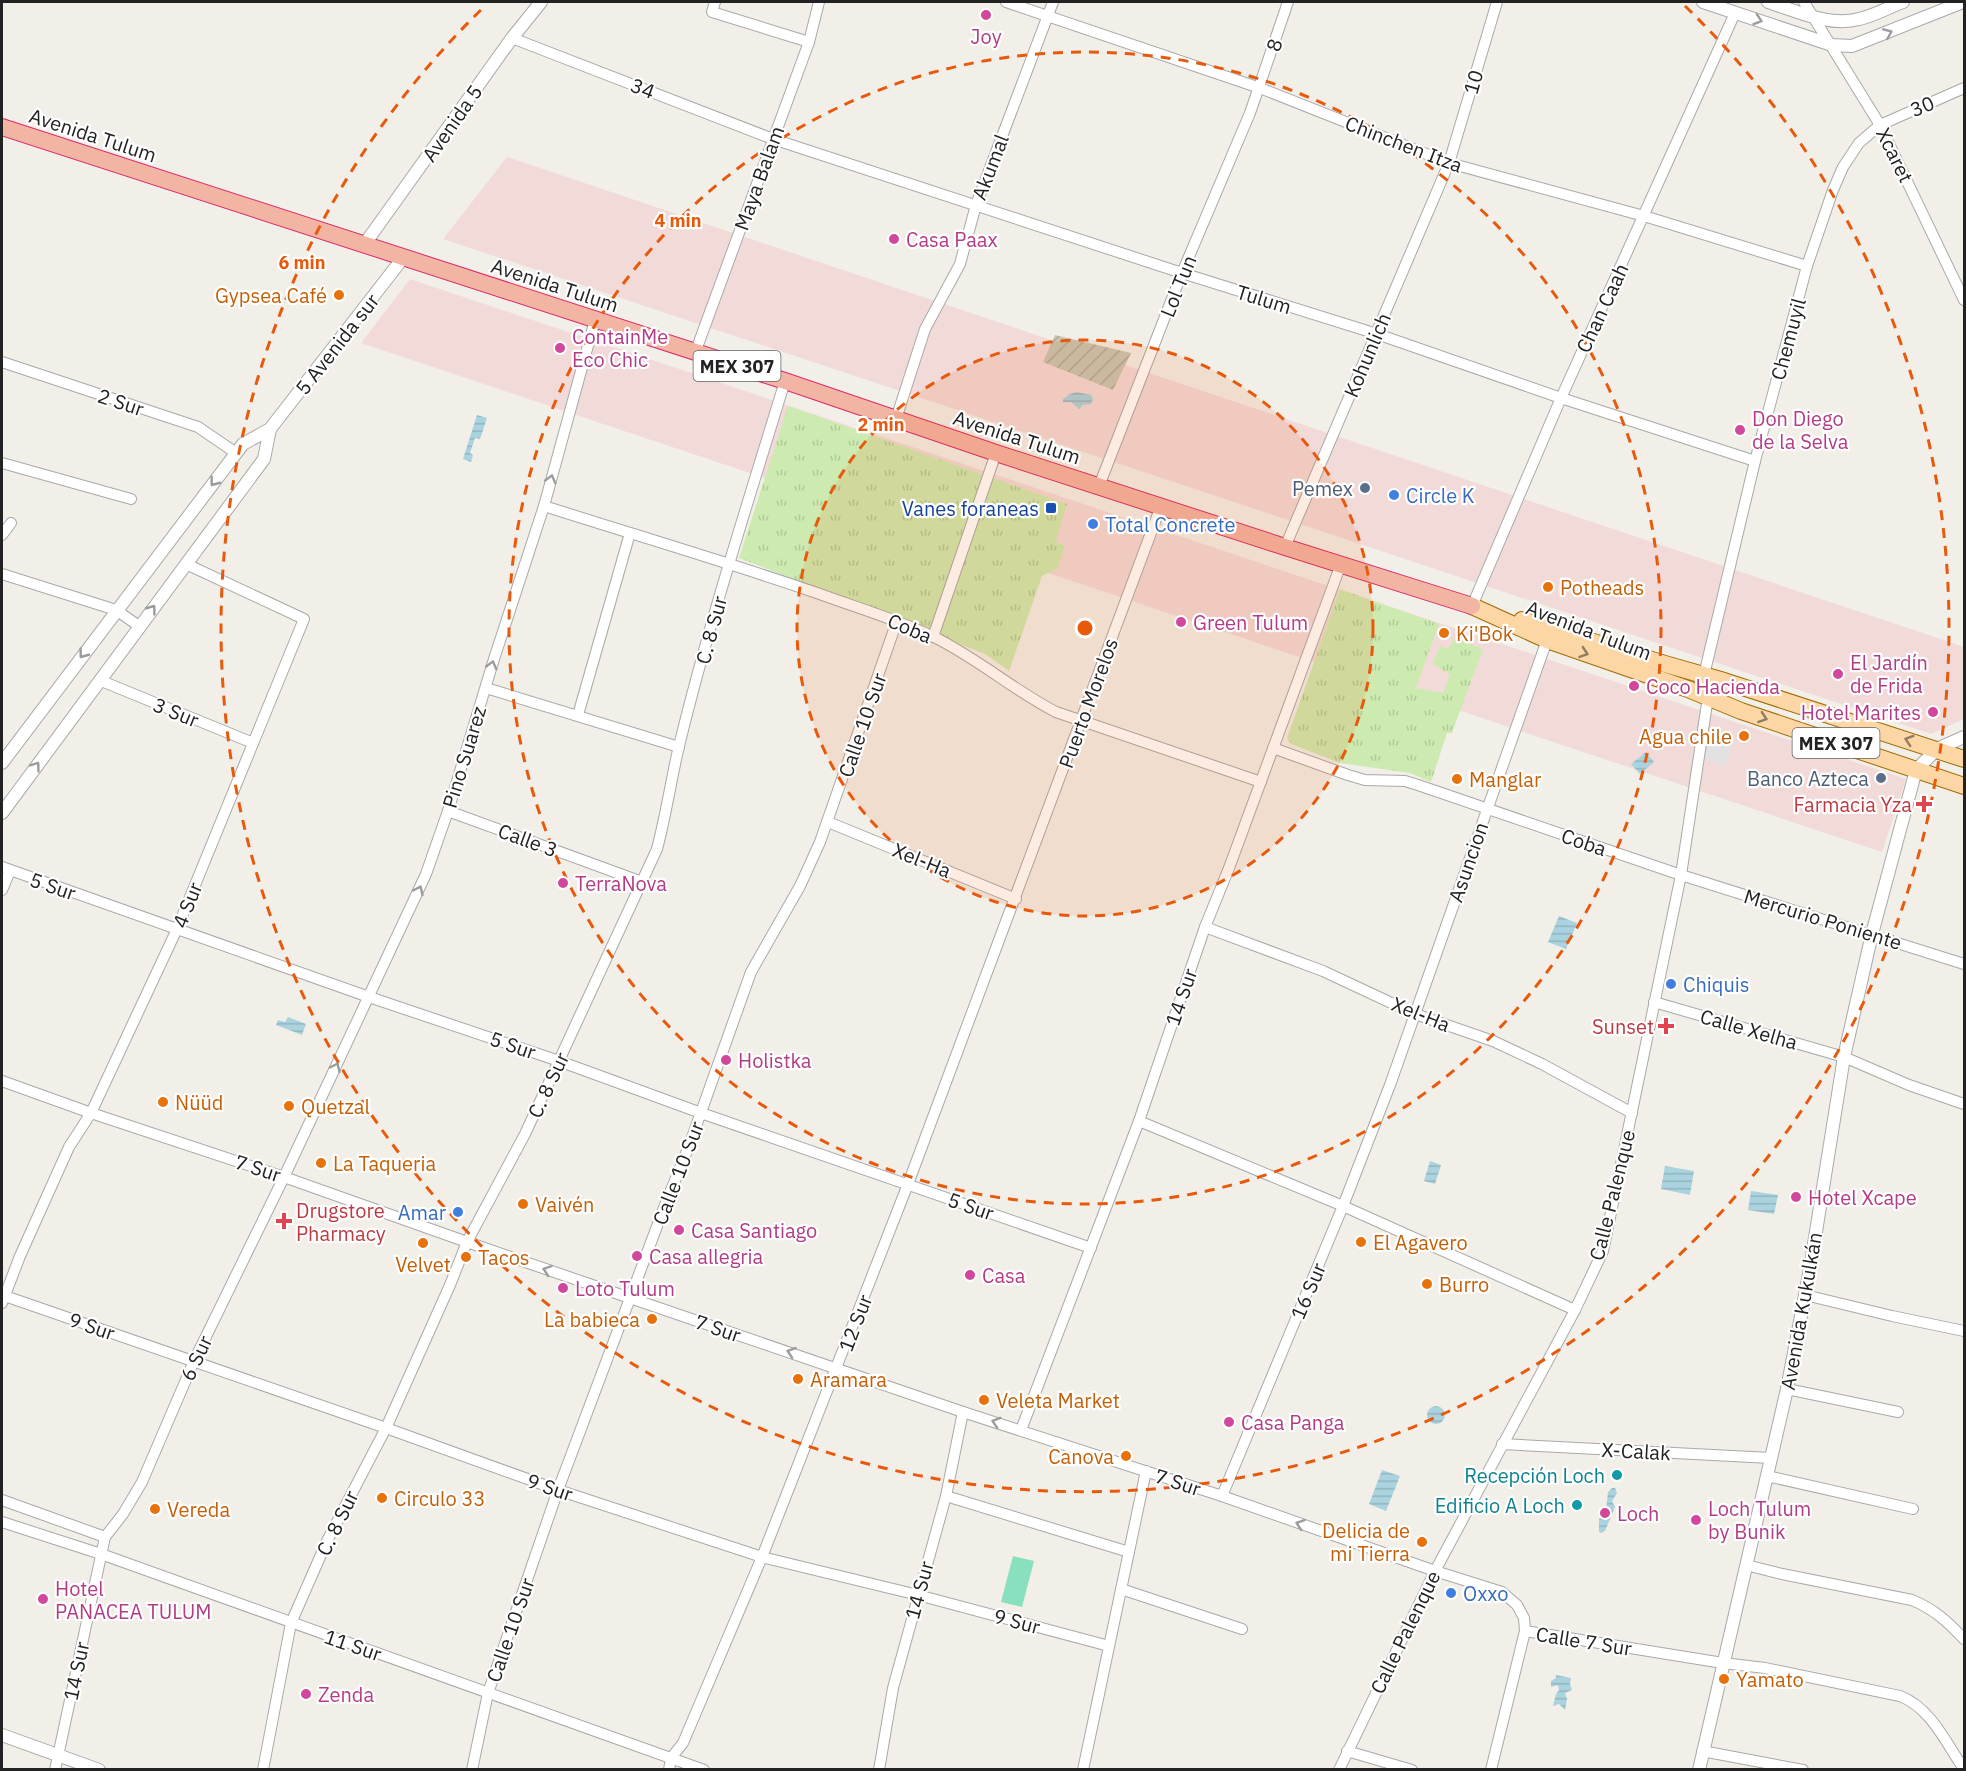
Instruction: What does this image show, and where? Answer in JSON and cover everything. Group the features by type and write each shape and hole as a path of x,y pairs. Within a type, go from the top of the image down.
{"highway":[{"name":"Avenida Tulum","path":"2,127 785,381 996,453 1472,606"}],"main road":[{"name":"Avenida Tulum","path":"1472,606 1547,640 1708,697 1741,711 1965,786"},
{"name":"Avenida Tulum","path":"1472,606 1704,675 1965,759"}],"street":[{"name":"Avenida 5","path":"364,245 512,38 541,2"},
{"path":"715,2 712,12 808,42"},
{"name":"Maya Balam","path":"695,353 808,42 819,2"},
{"name":"Chinchen Itza","path":"1006,2 1260,88 1449,163 1644,216 1807,266"},
{"name":"Akumal","path":"896,419 925,329 960,264 976,205 1053,2"},
{"name":"8","path":"1260,88 1288,2"},
{"name":"10","path":"1449,163 1497,2"},
{"path":"1702,2 1832,45 1852,46 1963,2"},
{"path":"1768,2 1814,17 1847,22 1862,19 1903,2"},
{"name":"Xcaret","path":"1804,2 1880,125 1965,300"},
{"name":"Chan Caah","path":"1472,606 1561,398 1735,13"},
{"name":"34","path":"512,38 773,139"},
{"name":"Lol Tun","path":"1099,486 1182,273 1260,88"},
{"name":"30","path":"1880,125 1965,88"},
{"name":"Chemuyil","path":"1704,675 1755,461 1807,266 1843,167 1859,142 1880,125"},
{"name":"Tulum","path":"773,139 1182,273 1377,334 1561,398 1755,461"},
{"name":"Kohunlich","path":"1285,547 1449,163"},
{"name":"5 Avenida sur","path":"270,429 403,258"},
{"name":"Pino Suarez","path":"284,1177 426,874 544,506 595,320"},
{"name":"2 Sur","path":"2,362 198,427 236,453"},
{"name":"C. 8 Sur","path":"262,1770 291,1623 327,1541 386,1428 450,1286 467,1242 525,1134 657,849 679,747 729,563 785,381"},
{"path":"2,763 243,444 270,429"},
{"path":"2,813 264,459 270,429"},
{"path":"933,637 996,453"},
{"path":"2,463 130,499"},
{"name":"Coba","path":"544,506 729,563 897,621 933,637 973,660 1034,701 1056,712 1261,782"},
{"name":"Puerto Morelos","path":"1016,899 1161,506"},
{"path":"2,536 11,523"},
{"path":"578,715 630,533"},
{"name":"4 Sur","path":"2,1298 69,1147 91,1113 177,929 304,619 186,564"},
{"name":"14 Sur","path":"1021,1430 1139,1121 1205,927 1341,564"},
{"path":"2,574 116,610 139,626"},
{"name":"Calle 10 Sur","path":"472,1770 488,1693 558,1490 701,1113 751,972 800,886 828,822 897,621"},
{"name":"Asuncion","path":"1390,1084 1547,640"},
{"name":"Calle Palenque","path":"1339,1770 1435,1571 1575,1310 1603,1251 1681,875 1708,697 1704,675"},
{"name":"3 Sur","path":"99,680 253,743"},
{"path":"486,688 679,747"},
{"name":"Avenida Kukulkán","path":"1699,1770 1787,1389 1805,1295 1844,1057 1872,934 1916,770 1936,749 1965,737"},
{"name":"Coba","path":"1273,748 1365,780 1405,781 1488,807 1681,875"},
{"name":"Calle 3","path":"448,811 642,882"},
{"name":"Xel-Ha","path":"828,822 1016,899"},
{"path":"2,890 6,869"},
{"name":"5 Sur","path":"6,869 1091,1248"},
{"name":"Mercurio Poniente","path":"1681,875 1965,964"},
{"name":"12 Sur","path":"675,1765 762,1557 837,1368 1016,899"},
{"name":"Xel-Ha","path":"1205,927 1323,971 1415,1014 1519,1052 1632,1113"},
{"name":"Calle Xelha","path":"1654,1002 1844,1057 1909,1085 1965,1104"},
{"name":"7 Sur","path":"2,1081 963,1412 1222,1497 1435,1571"},
{"name":"16 Sur","path":"1222,1497 1343,1206 1390,1084"},
{"path":"1139,1121 1343,1206 1575,1310"},
{"name":"6 Sur","path":"105,1537 123,1514 142,1482 194,1361 284,1177"},
{"path":"1805,1295 1965,1331"},
{"name":"9 Sur","path":"2,1298 194,1361 558,1490 762,1557 918,1595 1109,1646"},
{"path":"1787,1389 1898,1412"},
{"name":"14 Sur","path":"879,1770 893,1688 946,1496 963,1412"},
{"name":"X-Calak","path":"1502,1444 1771,1458"},
{"path":"1083,1770 1146,1472"},
{"path":"1767,1476 1913,1509"},
{"path":"946,1496 1129,1552"},
{"path":"2,1500 105,1537"},
{"name":"11 Sur","path":"2,1522 101,1554 488,1693 675,1765 704,1770"},
{"name":"14 Sur","path":"55,1770 105,1537"},
{"path":"1746,1565 1912,1600 1928,1606 1947,1620 1965,1639"},
{"name":"Calle 7 Sur","path":"1435,1571 1502,1592 1517,1605 1524,1618 1525,1631 1776,1670 1900,1696 1912,1701 1924,1711 1965,1769"},
{"path":"1121,1589 1242,1629"},
{"path":"1491,1770 1525,1631"},
{"path":"2,1735 99,1770"},
{"path":"1347,1751 1412,1770"},
{"path":"1702,1751 1803,1770"}],"shaded area":[{"path":"507,157 1964,647 1964,719 1931,734 443,239"},
{"path":"410,279 1906,779 1882,852 361,343"},
{"path":"1055,335 1131,353 1113,390 1043,362"},
{"path":"1713,733 1734,741 1725,766 1704,759"}],"green space":[{"path":"788,406 1067,504 1056,542 1065,546 1058,568 1042,576 1009,671 985,654 739,558"},
{"path":"1340,589 1439,624 1416,688 1443,693 1450,675 1433,664 1440,646 1448,649 1455,638 1483,649 1452,733 1447,733 1431,782 1410,773 1340,763 1291,744 1287,738"},
{"path":"1013,1556 1034,1561 1022,1607 1001,1602"}],"water":[{"path":"1077,392 1091,395 1093,399 1091,404 1083,405 1079,409 1071,402 1063,402 1063,399 1070,394"},
{"path":"477,415 487,418 480,439 475,438 470,453 473,455 471,462 463,459"},
{"path":"1646,752 1654,762 1640,774 1631,764"},
{"path":"1559,916 1577,923 1566,949 1548,942"},
{"path":"288,1017 306,1024 302,1035 276,1025 278,1020 285,1022"},
{"path":"1430,1161 1441,1165 1435,1184 1424,1181"},
{"path":"1665,1166 1694,1171 1690,1195 1661,1189"},
{"path":"1751,1191 1778,1195 1774,1214 1748,1210"},
{"path":"1436,1406 1442,1409 1445,1415 1442,1421 1436,1424 1430,1421 1427,1415 1430,1409"},
{"path":"1382,1470 1400,1476 1386,1511 1369,1504"},
{"path":"1615,1488 1617,1493 1612,1501 1615,1507 1605,1531 1601,1533 1599,1532 1599,1519 1606,1511 1608,1492"},
{"path":"1556,1675 1571,1678 1572,1690 1565,1693 1567,1699 1565,1710 1559,1704 1553,1706 1559,1690 1558,1685 1551,1687 1551,1681 1556,1678"}],"place":[{"name":"Joy","path":"986,15"},
{"name":"Casa Paax","path":"894,239"},
{"name":"Gypsea Café","path":"339,295"},
{"name":"ContainMe Eco Chic","path":"560,348"},
{"name":"Don Diego de la Selva","path":"1740,430"},
{"name":"Pemex","path":"1365,488"},
{"name":"Circle K","path":"1394,495"},
{"name":"Vanes foraneas","path":"1051,508"},
{"name":"Total Concrete","path":"1093,524"},
{"name":"Potheads","path":"1548,587"},
{"name":"Green Tulum","path":"1181,622"},
{"name":"Ki'Bok","path":"1444,633"},
{"name":"El Jardín de Frida","path":"1838,674"},
{"name":"Coco Hacienda","path":"1634,686"},
{"name":"Hotel Marites","path":"1933,712"},
{"name":"Agua chile","path":"1744,736"},
{"name":"Banco Azteca","path":"1881,778"},
{"name":"Manglar","path":"1457,779"},
{"name":"Farmacia Yza","path":"1924,804"},
{"name":"TerraNova","path":"563,883"},
{"name":"Chiquis","path":"1671,984"},
{"name":"Sunset","path":"1666,1026"},
{"name":"Holistka","path":"726,1060"},
{"name":"Nüüd","path":"163,1102"},
{"name":"Quetzal","path":"289,1106"},
{"name":"La Taqueria","path":"321,1163"},
{"name":"Hotel Xcape","path":"1796,1197"},
{"name":"Vaivén","path":"523,1204"},
{"name":"Amar","path":"458,1212"},
{"name":"Drugstore Pharmacy","path":"284,1221"},
{"name":"Casa Santiago","path":"679,1230"},
{"name":"El Agavero","path":"1361,1242"},
{"name":"Velvet","path":"423,1243"},
{"name":"Casa allegria","path":"637,1256"},
{"name":"Tacos","path":"466,1257"},
{"name":"Casa","path":"970,1275"},
{"name":"Burro","path":"1427,1284"},
{"name":"Loto Tulum","path":"563,1288"},
{"name":"La babieca","path":"652,1319"},
{"name":"Aramara","path":"798,1379"},
{"name":"Veleta Market","path":"984,1400"},
{"name":"Casa Panga","path":"1229,1422"},
{"name":"Canova","path":"1126,1456"},
{"name":"Recepción Loch","path":"1617,1475"},
{"name":"Circulo 33","path":"382,1498"},
{"name":"Edificio A Loch","path":"1577,1505"},
{"name":"Vereda","path":"155,1509"},
{"name":"Loch","path":"1605,1513"},
{"name":"Loch Tulum by Bunik","path":"1696,1520"},
{"name":"Delicia de mi Tierra","path":"1422,1542"},
{"name":"Oxxo","path":"1451,1593"},
{"name":"Hotel PANACEA TULUM","path":"43,1599"},
{"name":"Yamato","path":"1724,1679"},
{"name":"Zenda","path":"306,1694"}]}
